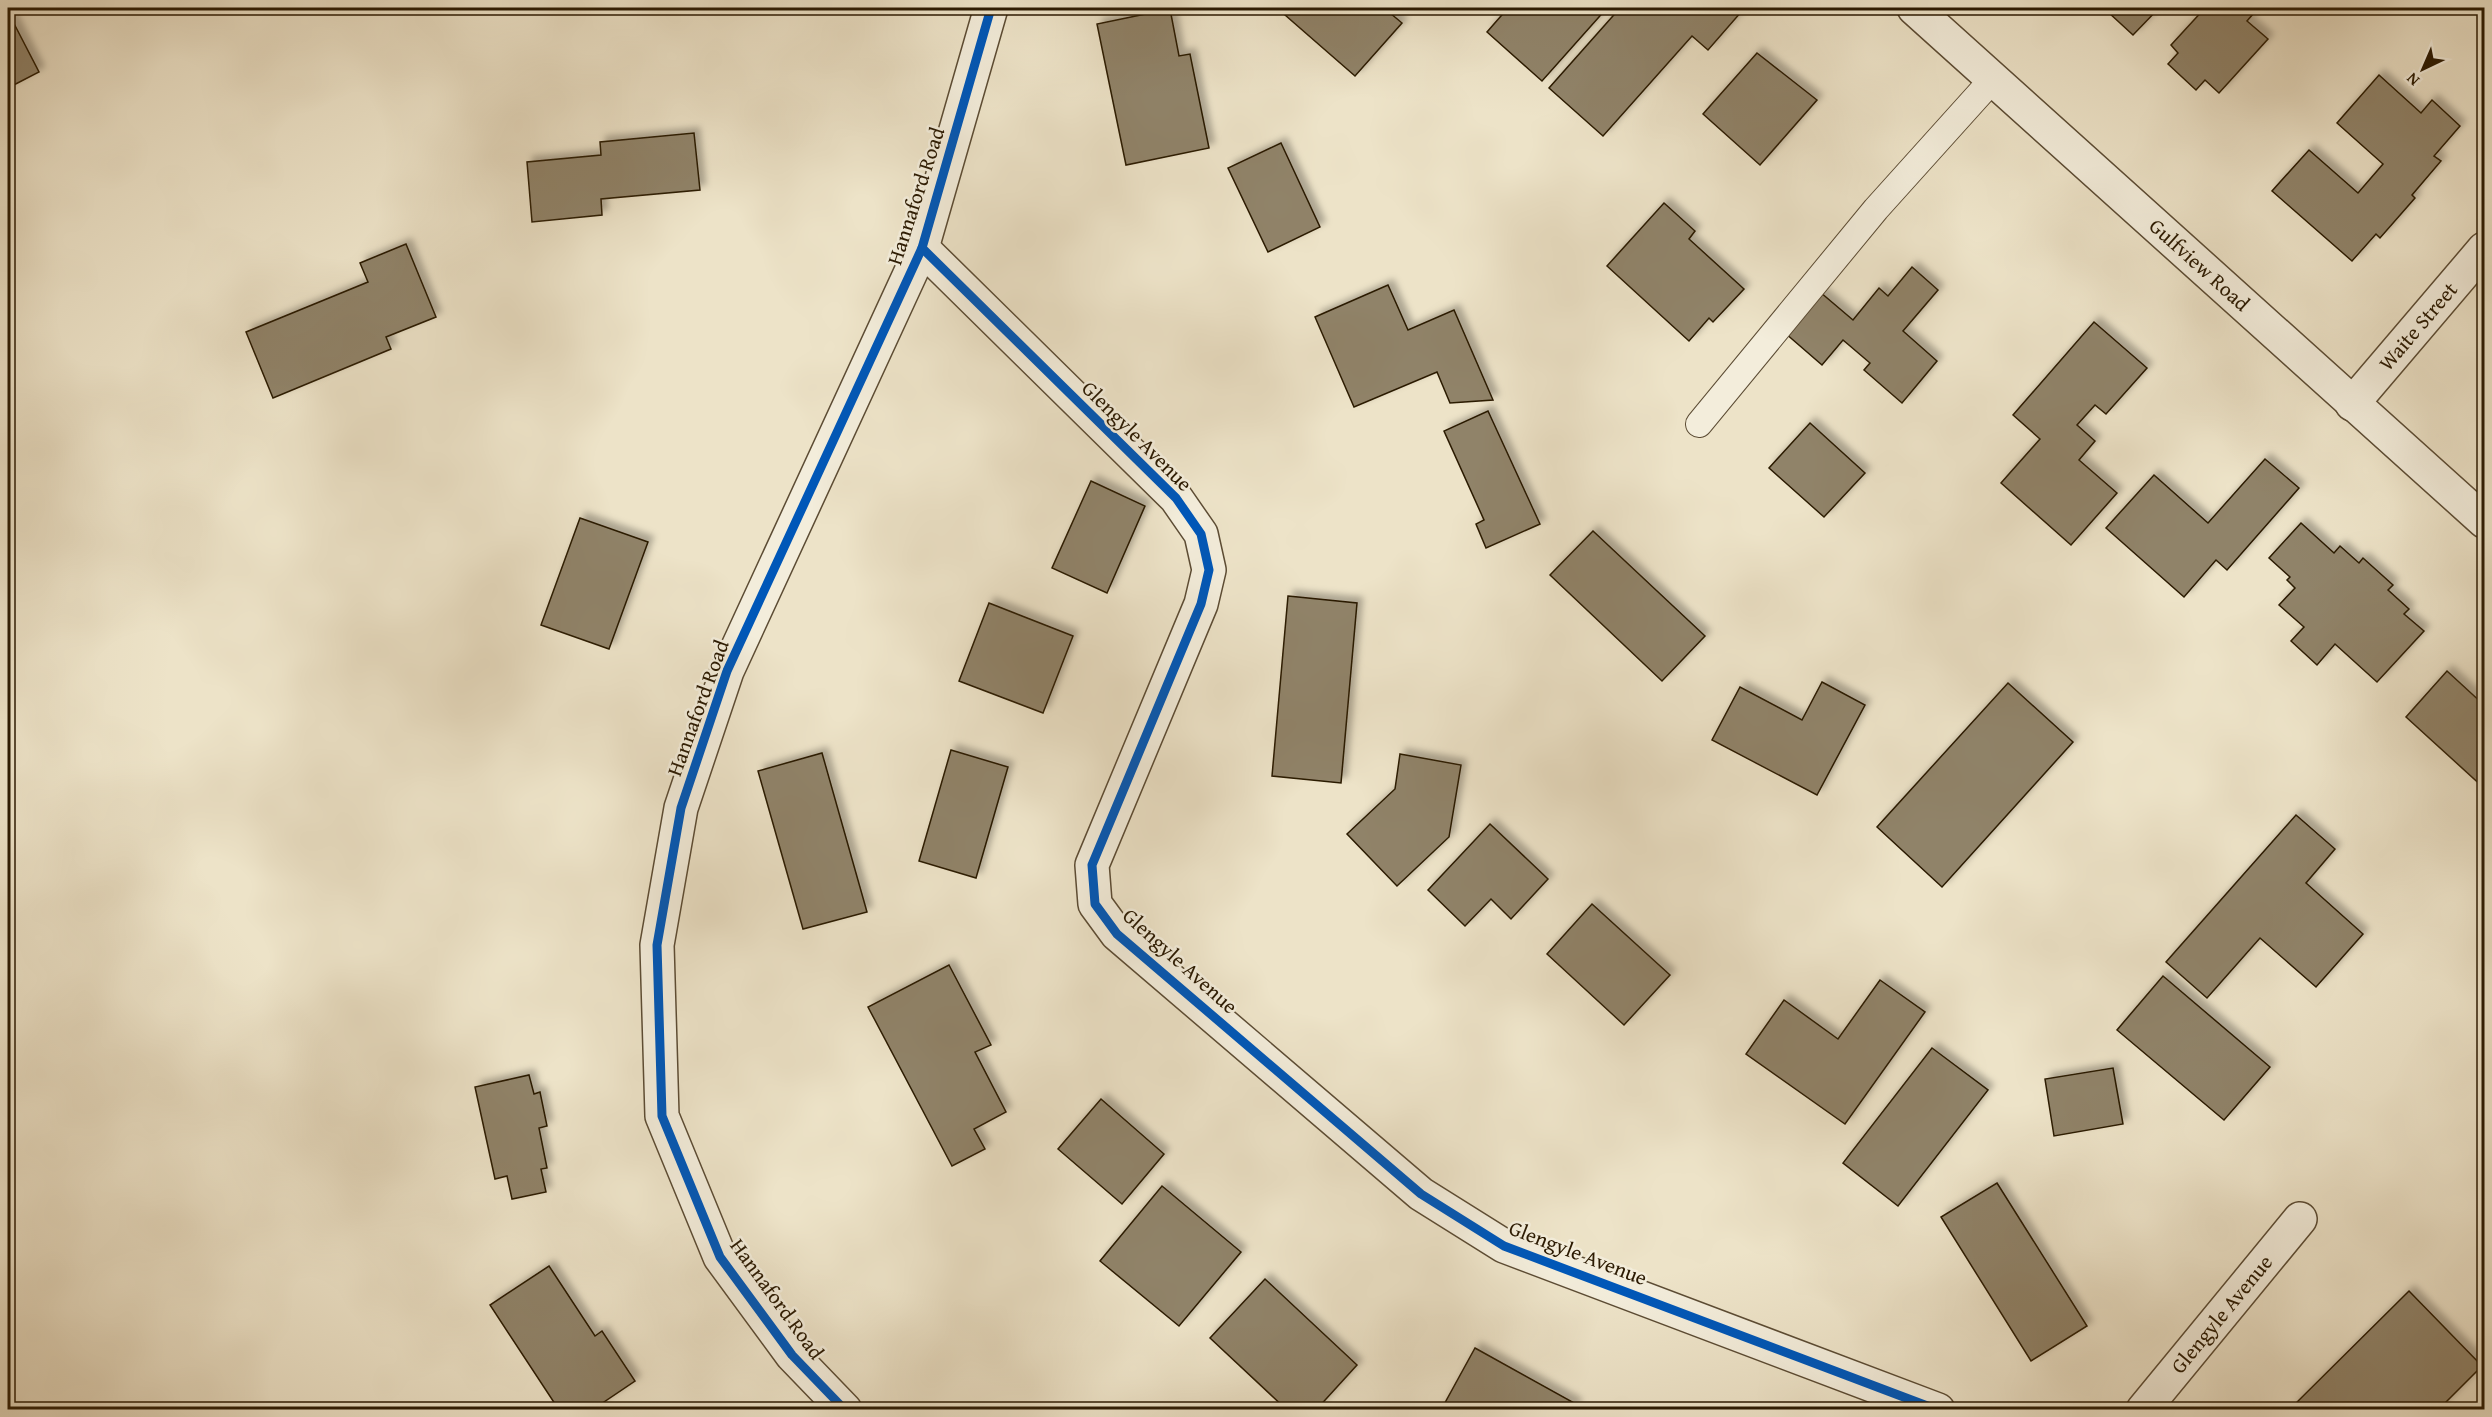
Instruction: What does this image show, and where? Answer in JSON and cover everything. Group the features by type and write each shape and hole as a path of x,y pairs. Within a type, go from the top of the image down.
{"street":[{"name":"Hannaford Road","path":"845,1410 792,1355 720,1257 662,1116 657,945 681,808 727,670 922,248 991,8"},
{"name":"Gulfview Road","path":"1914,8 2484,521"},
{"name":"Glengyle Avenue","path":"922,248 1176,498 1201,534 1209,570 1201,604 1092,865 1095,904 1117,934 1421,1194 1504,1246 1938,1410"},
{"name":"Waite Street","path":"2352,404 2484,249"},
{"name":"Glengyle Avenue","path":"2143,1410 2300,1219"}],"lane":[{"path":"1699,424 1876,208 1993,79"}],"building":[{"path":"1277,8 1384,8 1402,23 1355,76"},
{"path":"1508,8 1607,8 1542,81 1487,32"},
{"path":"1620,8 1737,8 1742,11 1708,50 1692,36 1603,136 1549,88"},
{"path":"2112,8 2159,8 2133,35 2108,12"},
{"path":"2205,8 2245,8 2253,14 2247,21 2268,39 2219,93 2205,80 2196,90 2168,64 2178,53 2171,45"},
{"path":"1170,9 1179,56 1190,54 1209,148 1126,165 1097,24"},
{"path":"8,12 39,72 8,88"},
{"path":"1757,53 1817,100 1760,165 1703,114"},
{"path":"2379,75 2421,113 2432,100 2460,126 2434,156 2441,161 2412,195 2415,198 2380,238 2376,234 2352,261 2272,191 2309,150 2358,193 2383,164 2337,123"},
{"path":"694,133 700,190 601,199 602,215 532,222 527,162 601,155 600,142"},
{"path":"1281,143 1320,227 1268,252 1228,168"},
{"path":"1664,203 1695,231 1689,239 1744,289 1713,322 1709,318 1689,341 1607,266"},
{"path":"406,244 436,317 386,337 391,349 273,398 246,332 368,282 360,263"},
{"path":"1912,267 1938,290 1903,331 1937,361 1902,403 1864,370 1870,363 1843,340 1822,365 1785,333 1820,292 1853,320 1879,288 1888,296"},
{"path":"1388,285 1408,330 1454,310 1493,400 1450,403 1437,372 1354,407 1315,317"},
{"path":"2094,322 2147,368 2106,414 2095,405 2077,425 2095,441 2079,460 2117,493 2071,545 2001,483 2040,439 2013,415"},
{"path":"1488,411 1540,524 1486,548 1476,524 1484,520 1444,431"},
{"path":"1810,423 1865,473 1824,517 1769,468"},
{"path":"2265,459 2299,488 2227,570 2216,560 2184,597 2106,528 2154,475 2208,523"},
{"path":"1091,481 1145,506 1107,593 1052,568"},
{"path":"580,518 648,542 609,649 541,625"},
{"path":"2301,523 2334,553 2340,546 2359,563 2363,558 2393,585 2388,590 2409,609 2404,614 2424,631 2377,682 2335,644 2317,665 2291,641 2304,627 2279,605 2295,588 2287,580 2290,577 2269,558"},
{"path":"1593,531 1705,636 1662,681 1550,575"},
{"path":"1288,596 1357,603 1341,783 1272,776"},
{"path":"989,603 1073,636 1043,713 959,681"},
{"path":"2447,671 2484,705 2484,788 2406,717"},
{"path":"1822,682 1865,705 1817,795 1712,740 1740,687 1802,720"},
{"path":"2008,683 2073,742 1942,887 1877,827"},
{"path":"951,750 1008,767 976,878 919,861"},
{"path":"822,753 867,912 803,929 758,771"},
{"path":"1400,754 1461,765 1449,837 1397,886 1347,834 1395,789"},
{"path":"2296,815 2335,849 2306,883 2363,934 2316,987 2260,938 2207,998 2166,962"},
{"path":"1490,824 1548,879 1511,919 1491,899 1465,926 1428,890"},
{"path":"1592,904 1670,975 1624,1025 1547,954"},
{"path":"949,965 991,1045 975,1052 1006,1112 974,1129 985,1149 952,1166 868,1007"},
{"path":"2163,976 2270,1067 2224,1120 2117,1030"},
{"path":"1880,980 1925,1012 1845,1124 1746,1054 1784,1000 1838,1039"},
{"path":"1932,1048 1988,1090 1898,1206 1843,1163"},
{"path":"2113,1068 2123,1124 2054,1136 2045,1079"},
{"path":"529,1075 534,1094 540,1092 547,1126 539,1128 547,1168 541,1169 546,1192 512,1199 507,1176 495,1179 475,1087"},
{"path":"1101,1099 1164,1154 1122,1204 1058,1149"},
{"path":"1997,1183 2087,1326 2031,1361 1941,1217"},
{"path":"1162,1186 1241,1252 1179,1326 1100,1261"},
{"path":"549,1266 595,1336 602,1331 635,1381 592,1410 559,1410 490,1305"},
{"path":"1265,1279 1357,1365 1316,1410 1287,1410 1210,1338"},
{"path":"2409,1291 2482,1366 2438,1410 2296,1410 2293,1406"},
{"path":"1475,1348 1576,1404 1573,1410 1441,1410"}],"cycle path":[{"path":"845,1410 792,1355 720,1257 662,1116 657,945 681,808 727,671 922,248 991,8"},
{"path":"922,248 1176,498 1201,534 1209,570 1201,604 1092,865 1095,904 1117,934 1421,1194 1504,1246 1938,1410"}]}
